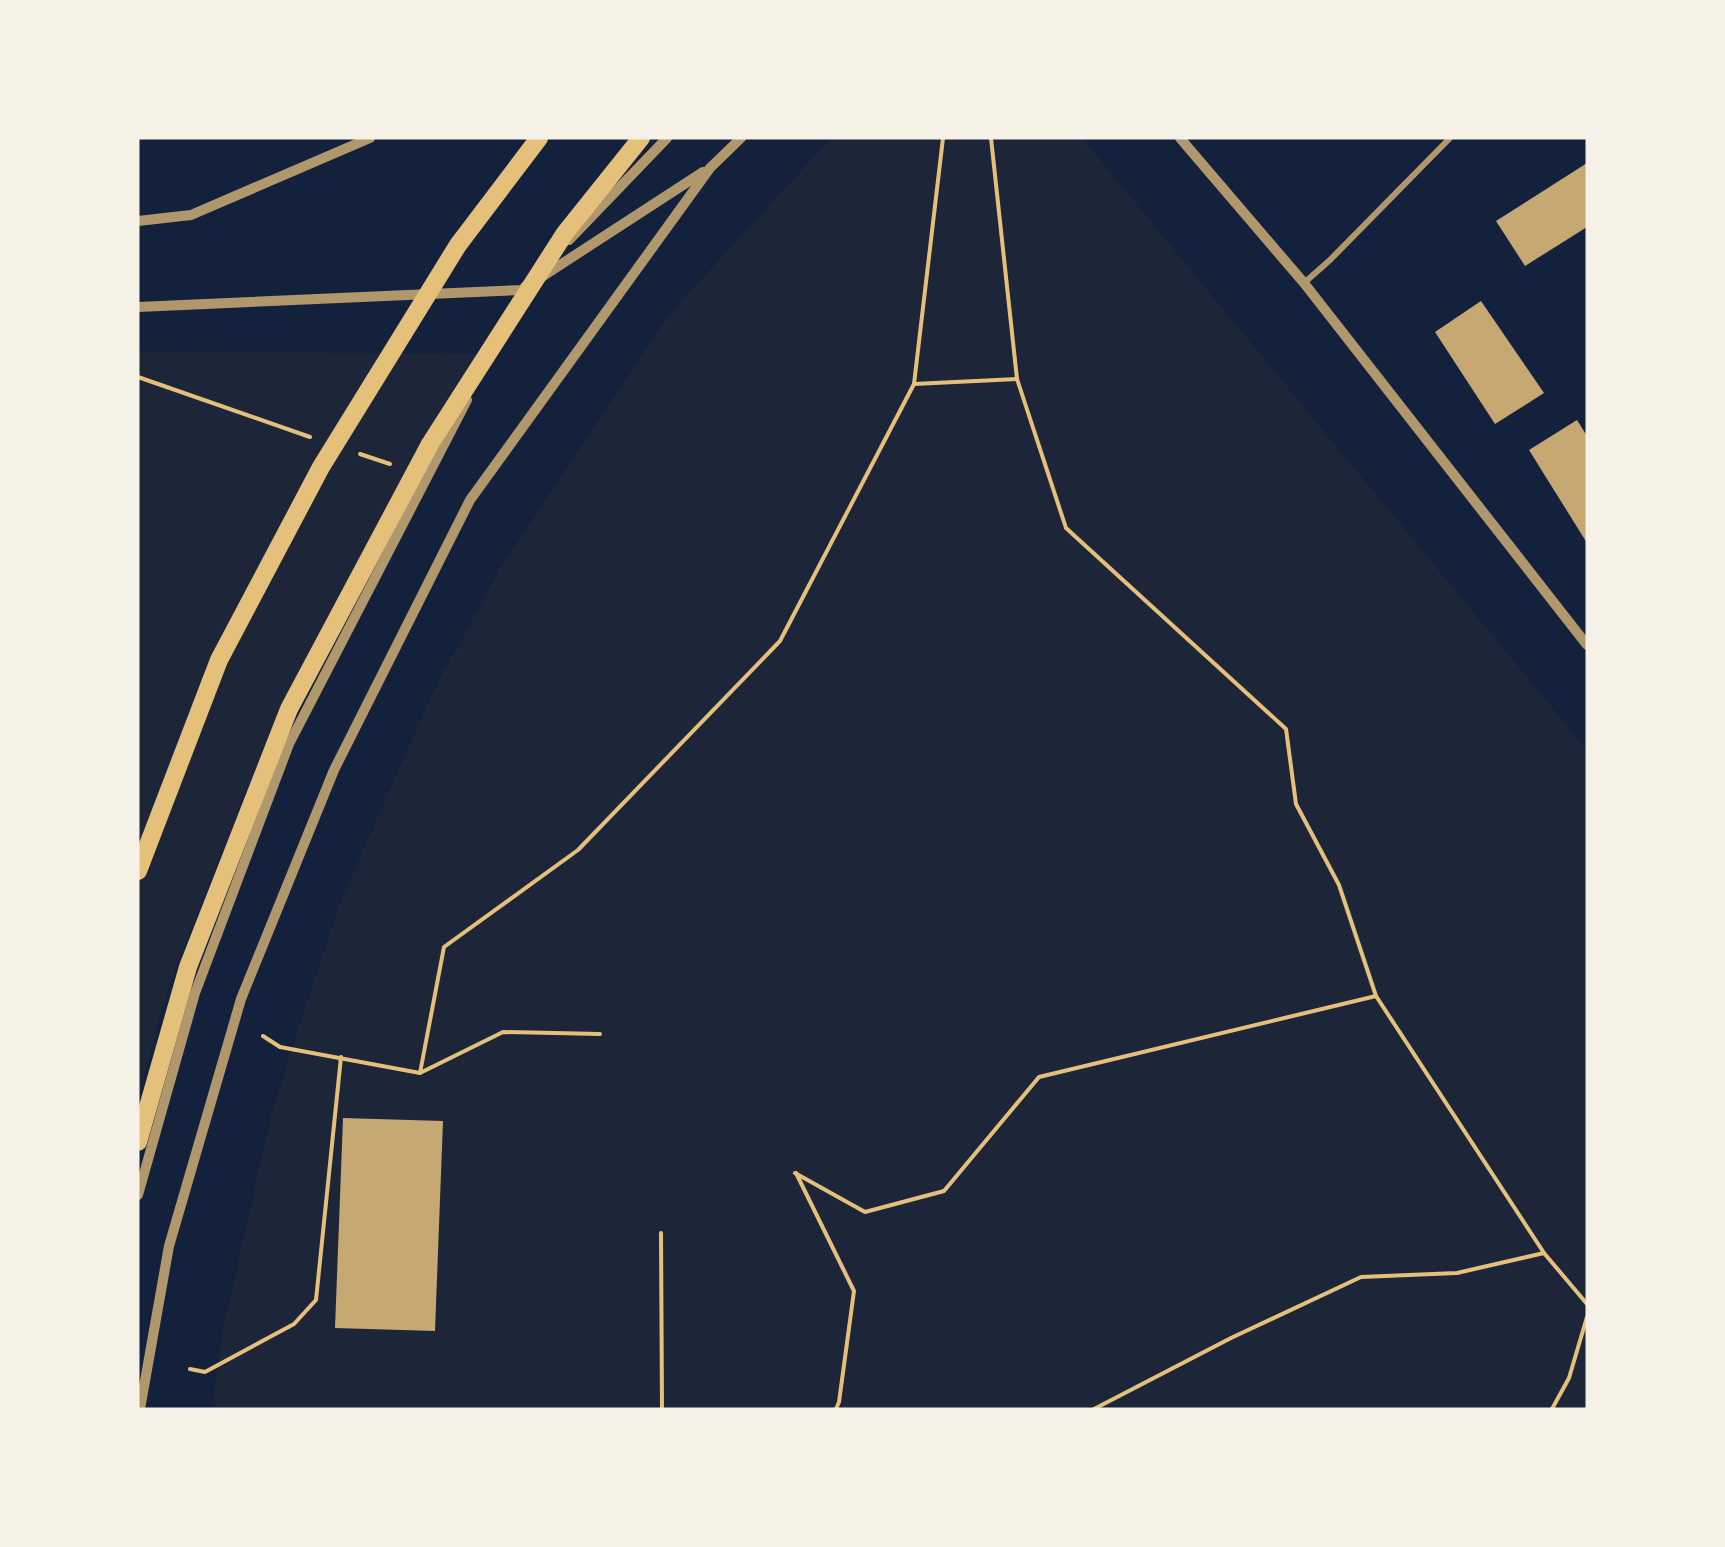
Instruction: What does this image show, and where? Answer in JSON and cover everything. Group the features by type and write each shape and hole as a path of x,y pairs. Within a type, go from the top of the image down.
{"highway":[{"path":"138,872 219,660 321,467 458,244 539,138"},
{"path":"138,1142 188,967 289,709 430,444 565,233 641,138"}],"street":[{"path":"138,221 190,215 370,138"},
{"path":"138,1195 195,993 289,744 429,477 522,290 667,138"},
{"path":"140,1409 169,1246 241,999 334,770 470,500 710,168 741,138"},
{"path":"1180,138 1304,283 1587,645"},
{"path":"1304,283 1330,260 1450,138"},
{"path":"138,307 522,290 710,168"}],"path":[{"path":"420,1072 444,947 578,850 780,641 914,384 943,138"},
{"path":"992,138 1017,379 1066,528 1286,729 1296,804 1339,885 1376,996 1544,1253 1587,1304"},
{"path":"138,377 315,438"},
{"path":"914,384 1017,379"},
{"path":"359,454 392,465"},
{"path":"836,1409 839,1402 854,1291 795,1173 865,1212 944,1191 1039,1077 1376,996"},
{"path":"263,1036 280,1047 420,1072 503,1032 600,1034"},
{"path":"190,1369 206,1372 294,1324 316,1300 341,1057"},
{"path":"661,1233 662,1409"},
{"path":"1094,1409 1231,1338 1361,1277 1457,1273 1544,1253"},
{"path":"1552,1409 1569,1378 1587,1317"}],"shaded area":[{"path":"831,138 1082,138 1587,750 1587,1409 212,1409 223,1330 272,1111 339,905 432,694 500,569 667,317"},
{"path":"138,351 483,354 271,730 167,990 138,1100"}],"building":[{"path":"1587,163 1587,227 1525,266 1496,221"},
{"path":"1481,301 1544,393 1495,424 1435,332"},
{"path":"1577,420 1587,436 1587,543 1529,450"},
{"path":"343,1118 443,1121 435,1331 335,1328"}]}
